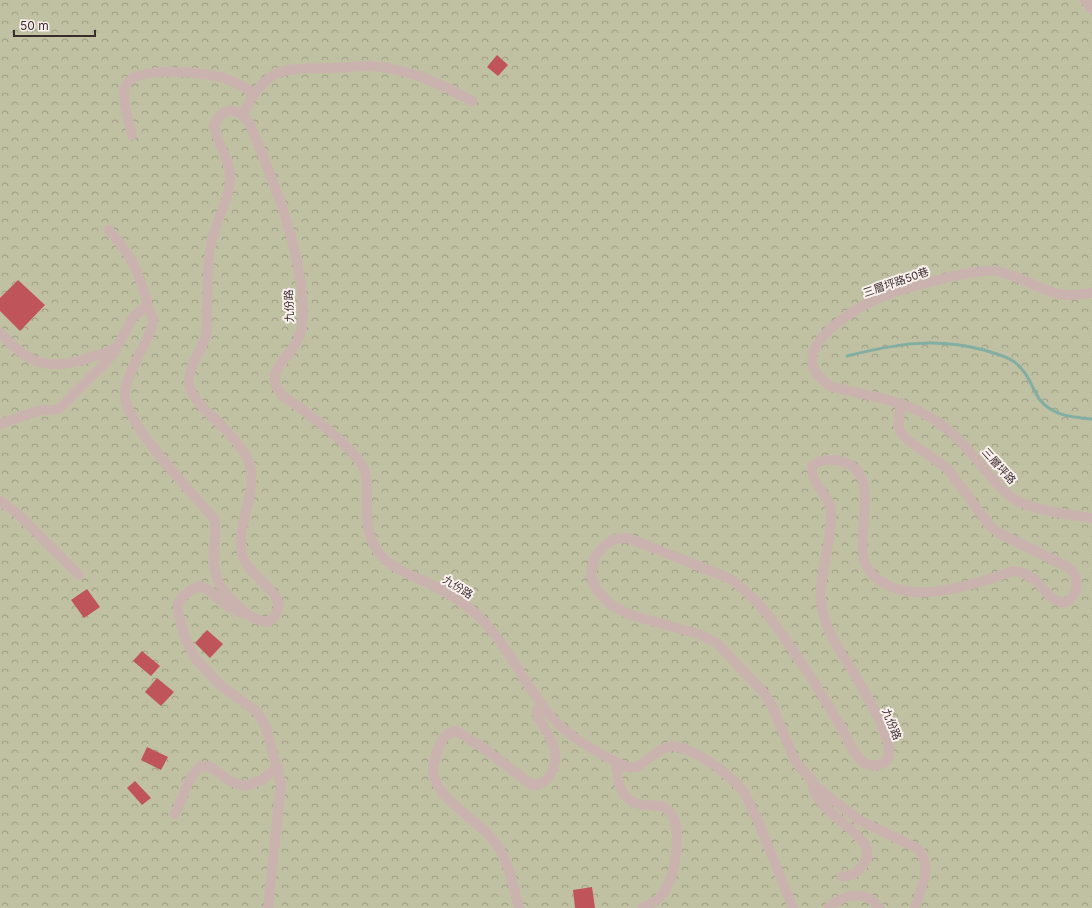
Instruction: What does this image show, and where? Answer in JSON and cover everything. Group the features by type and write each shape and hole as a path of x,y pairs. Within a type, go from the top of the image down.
{"street":[{"path":"1085,0 1092,9"},
{"path":"109,230 132,259 141,277 149,310 153,318 152,326 125,391 127,407 157,453 214,519 217,529 214,562 216,579 225,594 253,617 261,622 269,622 275,616 279,608 278,601 274,593 244,560 242,539 251,488 251,472 248,459 236,442 198,402 190,389 188,379 207,333 208,274 211,245 217,222 229,192 229,171 214,126 217,119 224,112 232,110 243,114 254,94 268,79 280,72 300,69 369,66 401,70 429,79 472,101"},
{"path":"132,135 124,94 125,87 135,77 175,71 208,75 236,82 254,94"},
{"name":"九份路","path":"243,114 249,122 283,212 293,244 302,293 303,324 296,343 276,371 275,381 277,390 330,432 356,455 363,465 366,476 370,532 374,545 380,554 404,572 440,588 470,609 501,644 542,704 560,726 616,762 629,768 637,767 662,749 672,746 683,748 716,766 735,782 744,792 758,821 793,908"},
{"name":"三層坪路50巷","path":"901,403 830,386 821,380 815,372 812,362 812,353 821,338 836,324 870,302 913,287 982,272 994,271 1013,275 1059,294 1076,296 1092,293"},
{"path":"0,424 37,412 59,409 101,368 117,348 133,317 144,308 149,310"},
{"path":"0,333 25,355 40,362 59,363 74,361 117,348"},
{"name":"九份路","path":"901,403 898,425 901,433 909,441 947,468 983,517 999,533 1066,566 1073,572 1076,587 1074,596 1070,600 1061,602 1052,598 1029,574 1023,572 1013,571 950,590 921,593 886,584 872,574 865,565 863,552 864,482 859,474 840,461 828,459 816,462 812,466 811,474 827,501 831,511 826,560 821,587 823,614 830,635 862,687 880,722 889,748 889,758 885,763 876,766 866,764 856,754 817,686 778,630 746,591 731,580 628,538 615,539 604,546 594,558 592,575 596,589 611,605 630,615 709,638 740,666 765,694 772,706 795,761 812,781 836,803 859,820 882,832 910,843 924,855 926,873 915,908"},
{"name":"三層坪路","path":"901,403 937,421 963,444 1000,487 1012,498 1023,503 1070,515 1092,518"},
{"path":"0,501 17,513 79,575"},
{"path":"253,617 227,606 208,589 198,586 190,590 182,597 178,604 178,613 184,638 195,658 220,685 246,703 262,719 278,767 281,784 268,908"},
{"path":"519,908 503,856 497,844 487,832 444,795 438,785 433,767 438,748 444,737 449,733 456,731 481,746 532,785 539,785 546,782 550,776 555,756 554,748 537,714 537,709 542,704"},
{"path":"616,762 618,785 623,794 629,800 639,804 664,807 674,819 677,850 667,886 660,897 650,905 642,908"},
{"path":"175,814 192,778 197,769 201,766 211,767 230,781 245,786 262,780 278,767"},
{"path":"812,781 813,789 820,803 859,836 866,844 869,852 866,861 859,870 851,876 842,877"},
{"path":"828,908 835,902 842,899 862,895 872,899 879,908"}],"green space":[{"path":"0,0 1092,0 1092,908 0,908"}],"building":[{"path":"497,55 508,65 498,76 487,67"},
{"path":"18,280 45,305 20,331 0,311 0,298"},
{"path":"87,589 100,607 84,618 71,600"},
{"path":"207,630 223,644 210,658 195,643"},
{"path":"142,651 160,666 151,676 133,661"},
{"path":"157,678 174,692 161,706 145,692"},
{"path":"147,747 168,757 161,770 141,760"},
{"path":"135,781 151,798 142,805 127,788"},
{"path":"592,887 595,908 575,908 573,890"}],"waterway":[{"path":"847,356 899,345 932,343 966,346 984,350 1006,357 1017,364 1026,375 1035,392 1045,406 1067,416 1092,419"}]}
